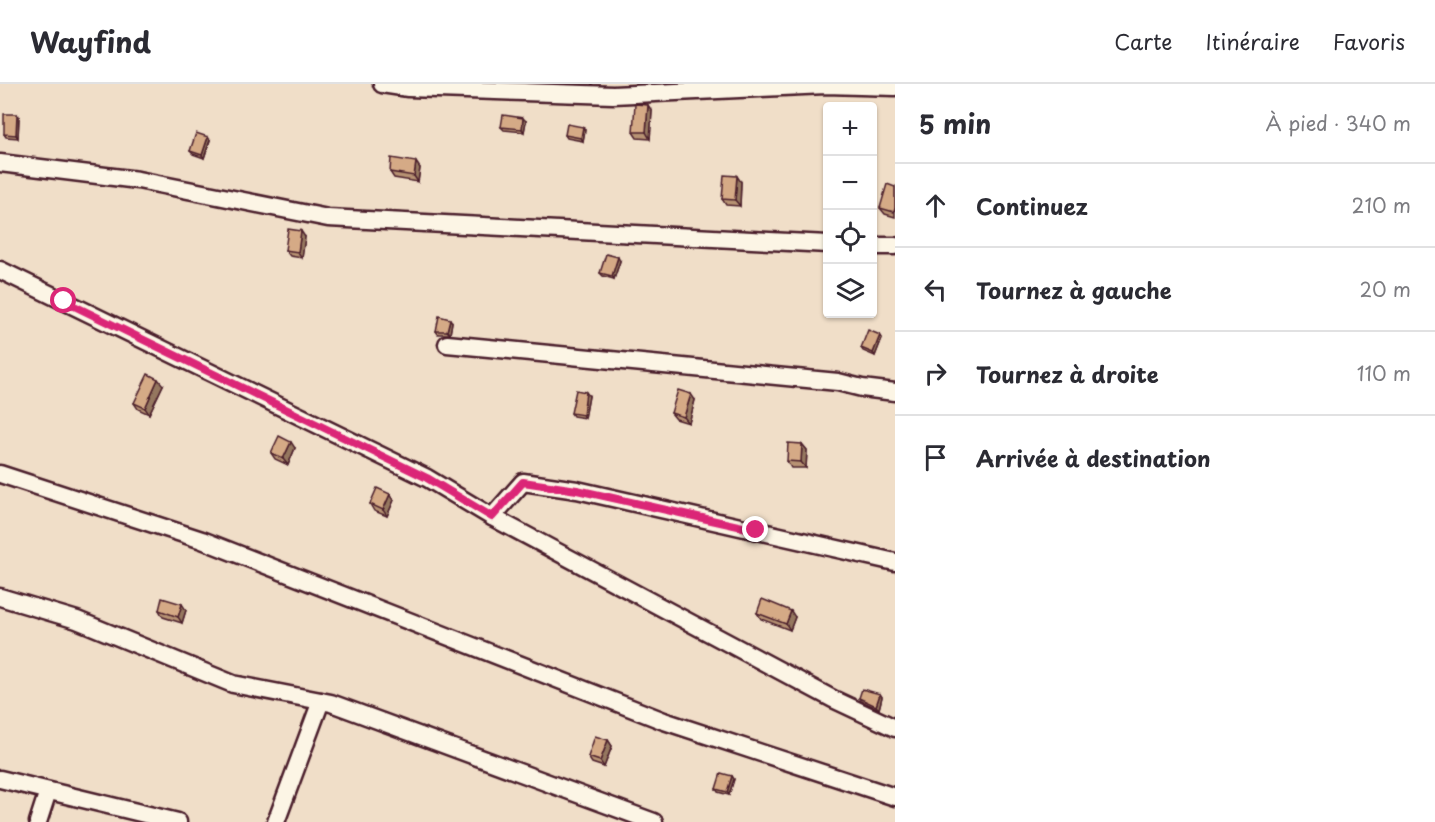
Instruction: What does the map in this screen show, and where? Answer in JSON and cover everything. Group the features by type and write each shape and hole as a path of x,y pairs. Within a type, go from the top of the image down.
{"street":[{"path":"381,84 408,88 613,95 826,85 895,87"},
{"path":"0,163 138,180 328,218 823,244"},
{"path":"877,246 895,246"},
{"path":"0,270 427,478 492,517 833,699 895,728"},
{"path":"447,344 838,382 895,392"},
{"path":"0,474 202,540 664,721 895,797"},
{"path":"492,517 523,482 577,490 895,562"},
{"path":"0,597 77,620 233,684 331,703 654,822"},
{"path":"276,822 321,701"},
{"path":"0,779 178,822"},
{"path":"38,822 48,791"}],"building":[{"path":"635,104 648,105 646,132 633,132"},
{"path":"4,114 17,114 16,135 4,134"},
{"path":"503,115 523,118 522,129 501,127"},
{"path":"567,124 583,127 581,138 565,135"},
{"path":"196,133 208,137 202,155 190,151"},
{"path":"391,158 416,162 414,176 390,172"},
{"path":"724,175 737,176 735,200 722,199"},
{"path":"887,184 895,187 894,212 880,208"},
{"path":"288,229 301,231 298,252 285,250"},
{"path":"606,254 618,257 612,276 600,273"},
{"path":"439,316 450,319 447,331 436,331"},
{"path":"868,330 880,335 873,353 861,348"},
{"path":"148,374 158,379 145,408 134,403"},
{"path":"576,390 586,392 583,415 571,413"},
{"path":"678,390 691,394 684,417 671,413"},
{"path":"279,436 291,442 283,459 271,453"},
{"path":"788,443 802,444 801,462 787,461"},
{"path":"377,488 390,494 383,510 370,504"},
{"path":"162,598 182,604 178,617 159,610"},
{"path":"762,599 791,611 786,624 757,613"},
{"path":"862,689 880,694 876,706 859,698"},
{"path":"595,736 608,740 600,761 588,757"},
{"path":"721,773 732,776 727,792 716,789"}],"route":[{"path":"64,301 427,478 492,517 523,482 577,490 756,530"}]}
